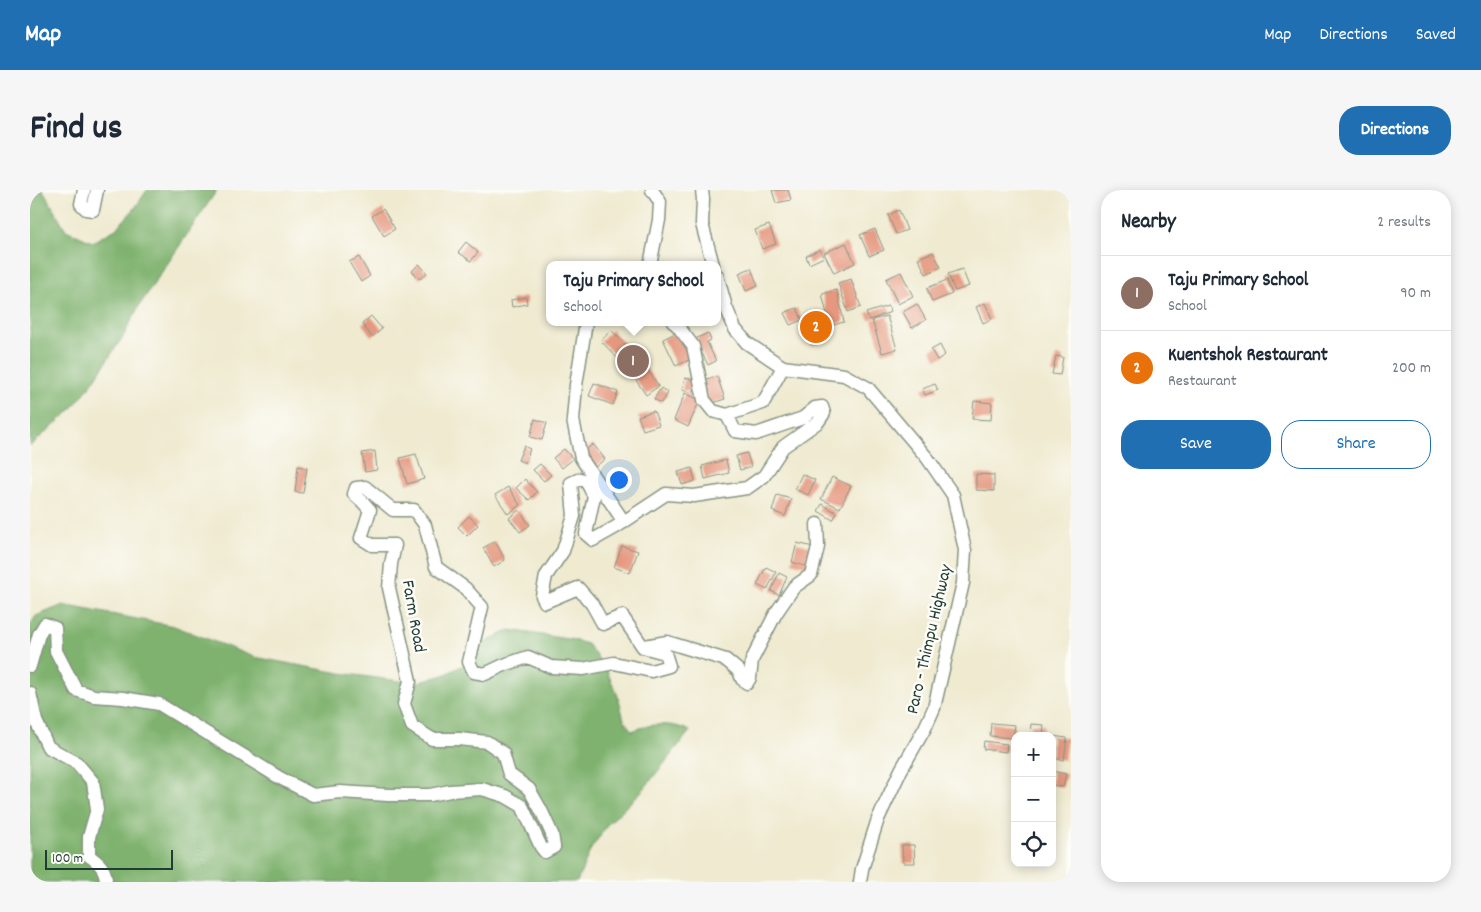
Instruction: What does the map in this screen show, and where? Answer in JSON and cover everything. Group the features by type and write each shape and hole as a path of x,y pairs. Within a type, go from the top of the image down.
{"street":[{"path":"84,190 82,204 86,209 93,210 96,190"},
{"path":"651,261 660,211 660,202 652,190"},
{"path":"702,190 702,224 713,261"},
{"name":"Paro - Thimpu Highway","path":"721,289 735,329 747,343 783,366 844,375 868,388 928,459 953,495 966,550 963,583 934,708 901,770 878,819 862,869 860,882"},
{"path":"585,326 576,385 573,420 580,458 624,522"},
{"path":"679,326 694,346 704,400 712,411 727,415 763,403 783,366"},
{"path":"727,415 735,431 756,434 803,418 815,408 822,407 824,413 818,422 783,447 764,476 747,488 694,496 666,494 593,540 586,534 594,496 586,481 580,479 571,483 574,516 563,551 546,576 542,596 545,602 578,588 592,604 603,624 622,616 643,647 667,642 726,660 739,671 742,679 747,683 750,678 752,660 776,613 794,587 811,575 818,547 817,524"},
{"name":"Farm Road","path":"30,666 39,634 46,624 55,628 56,651 76,690 94,696 123,698 159,704 280,778 313,795 340,792 430,795 482,789 505,796 522,806 541,846 546,852 554,847 552,834 529,789 509,774 503,754 487,742 459,739 432,740 412,726 404,704 410,681 389,588 391,564 396,545 372,544 361,538 370,510 354,494 356,488 365,487 393,510 414,510 425,525 436,567 466,588 482,607 469,662 474,672 484,674 528,657 550,667 583,669 614,663 651,670 669,666 665,653 643,647"},
{"path":"30,693 36,721 48,747 77,763 93,782 97,809 88,837 89,856 97,861 106,873 106,882"}],"green space":[{"path":"30,190 43,190 66,230 92,242 116,229 135,208 147,190 217,190 139,306 124,335 91,385 69,412 30,446"},
{"path":"63,605 174,626 254,657 340,673 415,683 444,675 469,662 484,643 510,630 574,640 587,644 605,667 618,696 624,720 632,731 646,726 668,725 690,731 643,790 608,824 591,849 577,882 30,882 30,625 36,616"}],"building":[{"path":"772,190 788,190 791,200 776,203"},
{"path":"383,209 395,229 384,236 372,216"},
{"path":"899,210 907,230 896,234 888,215"},
{"path":"769,225 776,244 762,249 755,230"},
{"path":"875,229 884,250 869,256 860,235"},
{"path":"466,242 478,252 471,261 458,252"},
{"path":"846,243 855,263 834,273 824,253"},
{"path":"820,249 824,257 809,264 806,256"},
{"path":"933,252 941,267 926,274 918,258"},
{"path":"359,257 370,276 361,282 349,262"},
{"path":"419,264 427,273 420,279 412,271"},
{"path":"751,268 758,286 746,291 739,273"},
{"path":"962,269 969,286 955,291 948,274"},
{"path":"901,272 913,296 898,304 886,279"},
{"path":"851,279 861,307 848,312 838,283"},
{"path":"947,280 952,294 932,302 927,288"},
{"path":"837,290 844,322 830,326 822,294"},
{"path":"526,297 527,304 512,307 511,300"},
{"path":"985,303 992,319 983,323 976,307"},
{"path":"917,304 926,320 912,328 903,312"},
{"path":"888,306 891,312 869,320 866,313"},
{"path":"797,308 802,320 790,325 784,313"},
{"path":"371,316 382,329 372,337 362,324"},
{"path":"887,316 897,349 882,353 872,320"},
{"path":"814,319 824,340 812,345 802,324"},
{"path":"611,330 632,351 621,362 601,341"},
{"path":"678,332 691,359 676,366 663,339"},
{"path":"708,333 711,340 707,342 716,361 708,365 695,339"},
{"path":"940,345 945,355 937,360 931,350"},
{"path":"1056,356 1063,357 1060,375 1052,374"},
{"path":"641,361 659,386 646,395 629,370"},
{"path":"717,376 725,399 709,404 701,381"},
{"path":"685,378 696,380 693,393 682,390"},
{"path":"594,383 618,392 613,405 589,396"},
{"path":"935,384 938,390 925,395 922,389"},
{"path":"661,388 668,393 661,403 654,399"},
{"path":"685,393 700,400 688,427 674,420"},
{"path":"974,401 992,403 991,420 972,419"},
{"path":"654,411 659,425 643,430 638,416"},
{"path":"535,419 547,423 542,440 530,437"},
{"path":"593,444 605,459 595,467 583,452"},
{"path":"524,446 530,449 525,463 518,460"},
{"path":"564,449 573,459 562,468 553,458"},
{"path":"375,451 377,470 365,472 362,453"},
{"path":"747,453 751,467 740,470 736,456"},
{"path":"416,454 424,479 407,484 400,458"},
{"path":"726,460 729,473 705,479 702,466"},
{"path":"540,464 551,475 544,481 533,470"},
{"path":"298,466 307,468 303,493 295,492"},
{"path":"692,468 695,481 682,485 678,472"},
{"path":"802,474 815,480 808,495 795,489"},
{"path":"976,474 994,475 994,491 976,490"},
{"path":"832,477 851,486 840,508 821,499"},
{"path":"525,479 537,492 529,500 516,488"},
{"path":"508,487 520,505 508,514 495,495"},
{"path":"777,495 791,499 785,516 772,511"},
{"path":"822,504 837,513 833,520 818,511"},
{"path":"519,510 530,525 520,532 509,518"},
{"path":"469,516 478,525 467,536 458,527"},
{"path":"495,541 505,560 494,567 483,548"},
{"path":"797,543 813,547 808,567 792,562"},
{"path":"622,546 638,551 630,573 614,567"},
{"path":"766,567 776,572 767,590 757,585"},
{"path":"779,573 787,577 779,595 771,591"},
{"path":"991,723 1015,725 1014,732 1011,732 1011,738 990,736"},
{"path":"1031,724 1044,725 1043,732 1030,732"},
{"path":"1056,737 1067,738 1064,760 1056,759"},
{"path":"984,741 1007,744 1006,752 983,749"},
{"path":"1056,772 1066,774 1063,787 1056,786"},
{"path":"902,845 914,845 915,863 903,863"}],"place":[{"name":"Kuentshok Restaurant","path":"816,327"},
{"name":"Taju Primary School","path":"633,361"}]}
